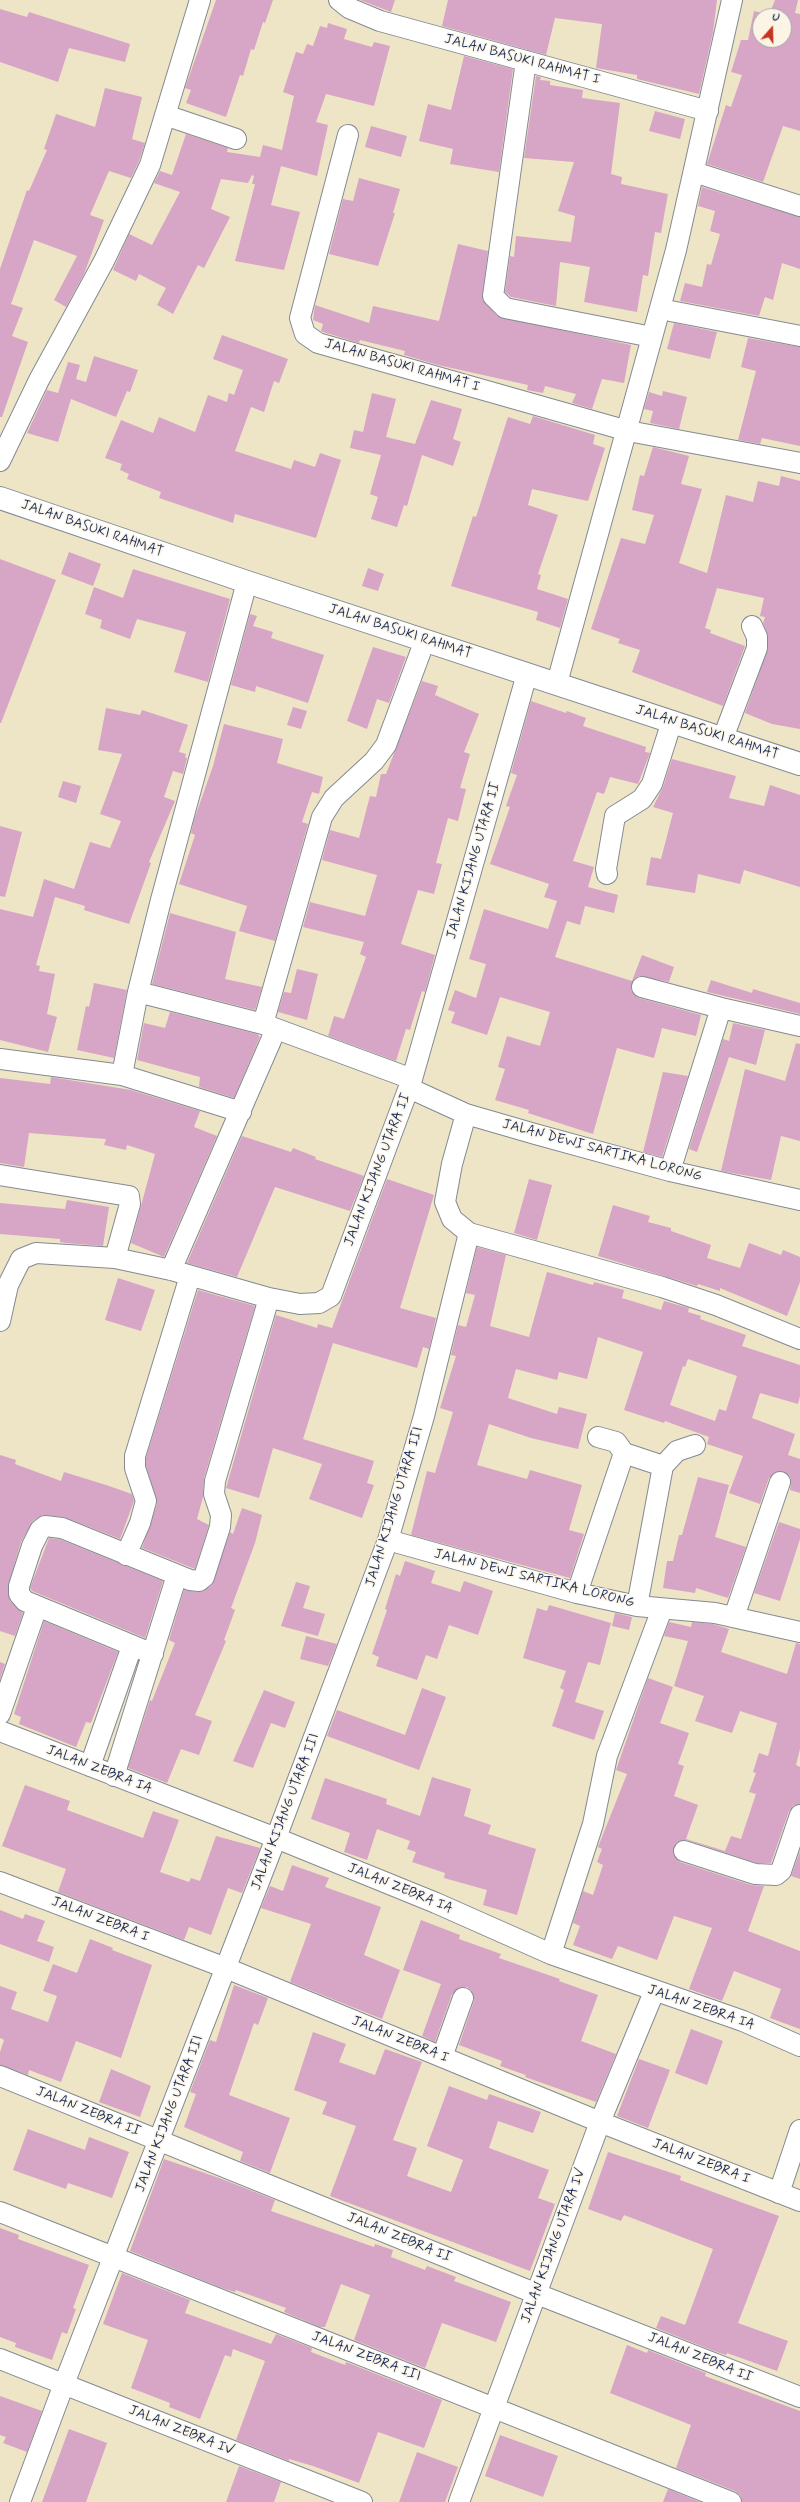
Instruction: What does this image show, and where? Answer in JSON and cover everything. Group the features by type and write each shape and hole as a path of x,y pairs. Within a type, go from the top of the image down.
{"highway":[{"name":"JALAN BASUKI RAHMAT","path":"0,498 246,582 672,720 800,764"}],"street":[{"path":"0,460 40,380 132,205 150,165 200,0"},
{"name":"JALAN BASUKI RAHMAT I","path":"339,0 349,8 380,21 708,111"},
{"path":"558,683 628,431 660,309 694,172 732,0"},
{"path":"526,61 493,296 505,308 652,337"},
{"path":"165,115 236,139"},
{"name":"JALAN BASUKI RAHMAT I","path":"348,135 300,318 305,334 318,343 628,431 800,464"},
{"path":"694,172 800,206"},
{"path":"660,309 800,336"},
{"path":"122,1075 138,992 181,823 246,582"},
{"path":"723,738 757,648 757,637 752,626"},
{"path":"171,1270 206,1186 241,1112 270,1027 322,817 334,798 374,761 386,745 425,640"},
{"name":"JALAN KIJANG UTARA II","path":"0,1320 8,1285 21,1259 42,1253 115,1258 171,1270 269,1298 312,1304 319,1303 330,1296 410,1084 527,674"},
{"path":"607,874 606,869 615,816 642,799 652,784 672,720"},
{"path":"642,987 721,1008 800,1026"},
{"name":"JALAN DEWI SARTIKA LORONG","path":"138,992 270,1027 410,1084 466,1114 670,1170 800,1200"},
{"path":"670,1170 721,1008"},
{"path":"0,1059 122,1075 241,1112"},
{"path":"466,1114 452,1164 445,1202 452,1219 469,1233 662,1287 716,1304 800,1339"},
{"path":"0,1175 129,1196 130,1204 115,1258"},
{"name":"JALAN KIJANG UTARA III","path":"20,2502 64,2384 160,2141 276,1838 388,1540 424,1416 469,1233"},
{"path":"126,1555 140,1523 146,1501 135,1468 135,1456 190,1276"},
{"path":"153,1654 25,1601 19,1594 19,1586 32,1546 40,1530 45,1526 62,1528 177,1575 195,1580 204,1577 220,1527 221,1515 214,1494 215,1481 269,1298"},
{"path":"598,1437 616,1442 624,1453 663,1466"},
{"path":"637,1606 663,1466 677,1451 695,1445"},
{"path":"577,1593 624,1453"},
{"path":"734,1617 780,1482"},
{"name":"JALAN DEWI SARTIKA LORONG","path":"388,1540 577,1593 637,1606 734,1617 800,1632"},
{"path":"114,1776 177,1575"},
{"path":"0,1714 37,1607"},
{"path":"551,1954 593,1824 608,1756 662,1609"},
{"path":"90,1766 132,1646"},
{"name":"JALAN ZEBRA IA","path":"0,1731 276,1838 436,1904 551,1954 654,1992 743,2021 800,2046"},
{"path":"684,1851 755,1874 776,1875 781,1871 800,1815"},
{"name":"JALAN ZEBRA I","path":"0,1882 226,1968 600,2122 800,2201"},
{"name":"JALAN KIJANG UTARA IV","path":"459,2502 600,2122 654,1992"},
{"path":"442,2057 463,1998"},
{"name":"JALAN ZEBRA II","path":"0,2076 536,2294 800,2397"},
{"path":"779,2193 800,2130"},
{"name":"JALAN ZEBRA III","path":"0,2212 731,2502"},
{"name":"JALAN ZEBRA IV","path":"0,2359 362,2502"}],"building":[{"path":"216,0 273,0 265,23 263,22 254,50 251,49 243,76 240,75 226,117 186,103 191,90 185,88"},
{"path":"360,0 395,0 391,12"},
{"path":"448,0 717,0 713,32 699,94 637,79 637,75 596,68 602,24 555,18 546,55 442,26"},
{"path":"775,0 798,0 795,13 800,14 800,131 783,126 763,182 707,164 726,105 731,107 742,75 731,72 741,40 748,40 752,21 752,48 792,48 792,8 772,8"},
{"path":"0,9 27,17 29,12 130,44 125,62 69,48 58,82 0,62"},
{"path":"328,23 347,29 344,39 372,47 374,42 390,46 374,106 326,94 316,122 328,125 317,176 281,166 271,205 300,212 284,270 235,261 255,184 252,184 254,176 252,175 248,183 221,179 211,209 230,217 204,268 198,265 173,314 157,305 166,288 139,274 136,281 113,270 129,234 152,245 180,192 154,183 160,171 172,175 186,134 228,148 227,152 260,157 263,145 282,150 294,96 283,92 296,52 303,54 307,44 313,46 320,26 327,28"},
{"path":"464,56 513,69 499,172 450,164 453,149 419,141 428,104 451,110"},
{"path":"536,76 541,77 540,80 550,81 550,85 583,90 582,98 620,103 611,174 622,177 621,184 668,194 661,233 655,232 648,276 643,275 637,312 584,302 590,267 560,262 556,306 511,297 505,292 510,256 514,257 516,236 571,242 575,216 558,211 574,162 524,158"},
{"path":"105,88 142,97 132,139 145,143 131,178 109,171 90,215 104,220 84,274 66,307 54,300 77,256 34,240 11,304 23,308 12,336 28,342 2,417 0,417 0,269 27,190 29,191 47,150 44,149 56,114 95,127"},
{"path":"655,111 685,119 680,139 649,131"},
{"path":"371,126 407,136 401,157 365,147"},
{"path":"359,178 400,189 393,213 395,213 378,266 329,254 343,199 353,201"},
{"path":"702,187 800,217 800,269 782,263 773,300 765,297 759,316 680,301 685,283 702,287 707,264 711,265 720,234 710,231 715,211 698,206"},
{"path":"458,244 488,251 482,299 497,316 631,345 624,383 602,379 592,409 572,403 576,394 545,386 543,393 527,390 528,385 438,365 404,355 405,351 360,340 359,343 321,331 323,324 313,320 315,305 369,323 373,306 439,321"},
{"path":"674,323 717,332 710,359 667,349"},
{"path":"222,335 288,359 279,383 274,381 264,412 251,407 235,451 291,469 294,460 315,467 320,453 341,460 316,538 235,514 233,523 159,498 161,492 127,479 129,474 120,470 122,464 105,458 121,420 153,433 159,417 195,432 208,395 227,402 229,393 234,395 243,370 213,359"},
{"path":"748,338 800,347 800,446 762,438 760,444 738,440 756,371 741,367"},
{"path":"94,356 138,370 130,392 127,391 116,417 71,399 58,442 27,433 47,390 58,393 68,362 80,365 76,379 86,382"},
{"path":"663,391 687,397 679,429 650,423 653,411 644,409 649,392 662,396"},
{"path":"372,393 396,399 386,437 415,444 431,400 462,409 453,439 461,442 453,466 422,455 407,506 404,505 397,527 371,519 378,497 370,494 381,455 350,448 354,430 363,432"},
{"path":"533,416 595,435 593,444 605,448 588,501 532,489 528,505 558,515 538,574 541,575 537,589 568,599 560,628 536,620 538,612 451,586 473,516 476,517 508,417 530,424"},
{"path":"653,447 689,456 681,484 702,489 679,563 707,573 726,495 753,502 758,481 779,486 781,476 800,481 800,729 772,724 745,713 768,648 768,637 763,623 765,617 760,616 764,598 717,588 705,628 711,630 710,633 745,646 723,706 632,672 640,650 618,643 620,639 591,629 621,538 645,544 654,515 632,510 640,475 644,476"},
{"path":"69,552 101,564 93,586 61,574"},
{"path":"0,559 56,580 1,723 0,723"},
{"path":"368,568 384,574 378,591 362,586"},
{"path":"133,569 230,599 208,682 174,672 186,632 137,619 130,639 100,628 102,620 85,614 94,587 123,598"},
{"path":"250,614 257,616 253,626 273,632 271,638 324,655 308,703 256,686 255,692 231,685"},
{"path":"373,647 406,657 389,703 377,699 367,729 347,721"},
{"path":"422,681 438,686 435,695 479,714 464,752 470,754 460,788 466,789 458,821 448,818 436,863 442,864 434,894 418,890 401,944 435,955 425,992 422,991 410,1030 406,1029 396,1061 328,1036 334,1016 344,1019 366,957 360,954 364,942 303,927 310,902 365,916 377,875 322,860 330,830 359,838 370,796 376,797 381,774 386,774"},
{"path":"531,701 586,718 583,726 646,747 645,752 650,753 638,784 610,777 604,794 597,792 573,861 594,867 588,887 618,895 614,913 585,906 580,925 567,921 555,957 632,981 642,955 674,967 669,982 639,976 634,979 631,990 639,998 701,1015 696,1036 662,1028 654,1058 617,1048 593,1134 528,1113 529,1110 495,1100 505,1069 498,1067 507,1036 540,1046 550,1012 500,997 487,1035 451,1023 455,1012 448,1010 455,990 476,998 486,964 469,959 484,909 548,929 557,901 544,897 549,884 490,864 510,807 506,806 517,775 511,773"},
{"path":"293,707 307,711 301,729 287,725"},
{"path":"106,708 140,715 142,710 188,725 179,752 186,754 185,757 187,758 183,774 173,771 164,797 175,801 149,862 151,863 129,924 84,910 85,906 55,897 36,965 40,966 39,971 55,974 47,1014 57,1017 48,1052 0,1040 0,909 33,917 44,879 74,889 90,842 110,848 121,821 100,814 122,754 98,750"},
{"path":"224,724 283,739 277,763 323,777 319,794 312,792 302,822 308,824 275,941 239,931 247,906 179,884 195,835 191,833 194,820 213,766"},
{"path":"672,759 736,776 729,798 764,806 770,785 800,795 800,887 744,870 740,884 698,874 695,893 646,885 651,857 661,859 673,813 653,807 663,787"},
{"path":"63,781 81,786 76,803 58,797"},
{"path":"0,826 22,832 5,897 0,896"},
{"path":"170,913 236,932 225,979 262,987 255,1010 152,984"},
{"path":"297,969 318,974 307,1020 278,1012 284,992 291,993"},
{"path":"711,980 752,993 753,989 800,1003 800,1014 707,992"},
{"path":"94,983 127,990 114,1058 77,1050 86,1006 89,1007"},
{"path":"170,1012 257,1034 260,1037 234,1098 199,1087 200,1077 137,1060 144,1023 165,1028"},
{"path":"733,1023 765,1030 756,1065 729,1057 697,1152 689,1149 723,1039 729,1041"},
{"path":"796,1043 800,1044 800,1141 781,1136 771,1180 721,1171 745,1069 785,1081"},
{"path":"663,1072 688,1076 662,1157 643,1152"},
{"path":"51,1077 131,1090 200,1111 194,1127 217,1136 164,1257 131,1243 155,1154 127,1145 126,1150 104,1145 106,1139 29,1133 24,1167 0,1163 0,1078 50,1084"},
{"path":"242,1136 291,1152 293,1148 316,1157 315,1159 364,1176 350,1211 275,1187 237,1277 187,1263"},
{"path":"387,1179 434,1195 400,1308 436,1318 429,1349 423,1347 417,1368 333,1343 303,1439 374,1461 367,1483 374,1485 362,1518 309,1499 322,1464 273,1448 259,1498 226,1488 276,1315 317,1328 318,1324 332,1328"},
{"path":"529,1179 552,1185 537,1240 514,1233"},
{"path":"67,1200 109,1207 103,1246 66,1243 60,1242 60,1239 0,1234 0,1203 65,1209"},
{"path":"613,1205 650,1216 648,1222 671,1228 671,1231 711,1245 707,1258 740,1268 749,1243 781,1255 783,1250 800,1257 800,1282 787,1316 720,1288 720,1291 698,1284 697,1286 598,1256"},
{"path":"477,1247 506,1255 490,1326 529,1337 547,1272 593,1285 594,1282 624,1290 622,1298 661,1310 664,1301 689,1308 688,1312 701,1316 700,1319 746,1335 742,1346 800,1365 800,1396 798,1404 760,1393 752,1418 795,1434 788,1455 800,1459 800,1493 790,1490 791,1480 789,1475 778,1471 769,1478 760,1504 729,1493 743,1456 707,1444 709,1437 665,1421 664,1423 624,1410 643,1352 598,1337 587,1379 559,1372 557,1380 516,1369 508,1398 557,1414 559,1407 587,1414 578,1449 531,1438 489,1424 477,1465 527,1479 530,1470 582,1485 569,1530 584,1534 570,1578 411,1535 427,1471 435,1473 453,1412 440,1408 456,1356 451,1355 458,1325 466,1327 475,1295 466,1293","holes":["688,1359 737,1376 726,1411 719,1409 715,1421 670,1405 683,1366 685,1367"]},
{"path":"118,1278 155,1290 141,1331 105,1320"},
{"path":"198,1290 255,1306 204,1478 203,1497 197,1519 209,1525 195,1569 142,1548 157,1504 146,1466 146,1458"},
{"path":"0,1455 16,1460 15,1464 61,1481 64,1472 106,1485 132,1494 134,1501 120,1539 64,1517 42,1515 33,1521 21,1542 8,1586 10,1601 23,1613 15,1636 0,1631"},
{"path":"698,1477 729,1485 715,1537 746,1547 728,1598 696,1588 695,1593 663,1588 667,1561 673,1561 679,1535 682,1535"},
{"path":"242,1508 262,1515 255,1543 231,1608 235,1610 224,1640 226,1641 195,1715 212,1721 199,1755 181,1749 167,1783 128,1768 150,1700 152,1701 175,1643 169,1640 184,1590 198,1592 211,1586 230,1532 233,1534"},
{"path":"779,1522 800,1529 800,1539 780,1601 754,1593"},
{"path":"49,1538 59,1539 163,1581 145,1638 32,1591 30,1588"},
{"path":"405,1561 435,1571 431,1583 460,1592 464,1581 493,1591 478,1635 449,1625 437,1659 426,1655 417,1680 376,1666 379,1657 372,1654 387,1610 385,1609 396,1574 400,1576"},
{"path":"296,1582 310,1586 303,1608 325,1614 318,1636 281,1626"},
{"path":"549,1605 611,1623 600,1665 588,1662 575,1702 604,1711 594,1740 552,1726 564,1690 560,1688 566,1671 523,1658 537,1608 547,1611"},
{"path":"615,1613 632,1617 629,1630 612,1626"},
{"path":"44,1621 118,1652 91,1723 86,1722 76,1747 19,1724 21,1717 14,1714"},
{"path":"669,1622 691,1627 692,1622 713,1624 729,1629 721,1652 787,1674 796,1643 800,1644 800,1749 796,1765 800,1767 800,1804 793,1806 789,1811 771,1863 757,1863 687,1840 676,1843 673,1853 680,1862 751,1885 764,1886 748,1931 800,1951 800,2029 770,2018 781,1989 734,1971 722,2001 689,1989 712,1928 674,1916 657,1960 618,1946 612,1959 573,1945 580,1926 573,1923 583,1891 593,1895 603,1865 597,1862 602,1849 598,1847 627,1774 616,1770 648,1678 673,1687 660,1723 689,1733 678,1764 684,1766 674,1796 698,1805 686,1839 725,1851 731,1836 741,1839 756,1794 749,1792 756,1773 753,1772 759,1753 768,1756 777,1723 740,1711 732,1733 695,1721 704,1696 674,1686 688,1641 664,1636"},
{"path":"306,1636 337,1644 328,1666 300,1659"},
{"path":"0,1662 5,1664 0,1679"},
{"path":"422,1688 446,1697 419,1770 327,1736 337,1710 405,1735"},
{"path":"264,1690 295,1702 285,1728 271,1723 253,1768 233,1761"},
{"path":"432,1777 471,1789 464,1816 491,1825 488,1834 536,1849 517,1915 483,1905 487,1890 444,1878 445,1873 412,1862 416,1852 407,1849 410,1841 377,1829 367,1860 344,1852 350,1833 311,1819 325,1778 387,1799 386,1804 420,1816"},
{"path":"25,1785 70,1801 67,1810 143,1838 153,1811 179,1820 160,1872 189,1882 191,1878 200,1881 216,1836 260,1848 242,1893 228,1888 211,1935 189,1927 184,1940 58,1892 66,1869 2,1846"},
{"path":"800,1851 800,1879 791,1876"},
{"path":"292,1865 329,1878 325,1887 381,1907 364,1955 400,1970 382,2019 290,1982 311,1924 261,1908 270,1886 283,1891"},
{"path":"0,1910 23,1919 25,1914 45,1921 37,1941 54,1947 49,1962 0,1944"},
{"path":"421,1920 460,1935 459,1939 501,1954 499,1958 560,1979 559,1981 598,1995 581,2041 616,2054 596,2102 525,2077 526,2075 500,2066 502,2061 459,2045 474,2001 472,1991 467,1987 461,1987 452,1994 435,2042 422,2036 441,1984 403,1970"},
{"path":"90,1939 113,1948 112,1950 152,1965 121,2058 76,2041 61,2082 29,2070 28,2075 0,2065 0,2052 4,2040 0,2038 0,1986 17,1992 11,2009 48,2022 57,1996 43,1991 53,1964 77,1973"},
{"path":"234,1985 268,1998 258,2025 254,2023 229,2095 290,2118 270,2173 240,2161 243,2152 184,2127 196,2094 190,2092 210,2040 216,2042"},
{"path":"691,2029 723,2041 707,2085 675,2073"},
{"path":"313,2032 346,2044 339,2062 375,2075 385,2049 422,2062 393,2140 417,2148 407,2176 451,2192 463,2160 427,2146 449,2086 487,2100 489,2094 541,2112 533,2133 498,2121 489,2148 549,2170 538,2198 555,2204 530,2271 330,2196 356,2126 322,2114 327,2102 294,2090"},
{"path":"639,2059 670,2070 648,2128 617,2116"},
{"path":"111,2069 151,2086 140,2117 99,2102"},
{"path":"28,2129 85,2150 89,2137 129,2152 112,2198 68,2183 66,2189 13,2170"},
{"path":"608,2152 681,2176 680,2180 779,2216 738,2323 788,2341 777,2371 727,2353 726,2355 714,2351 656,2328 661,2316 685,2325 713,2249 624,2215 621,2221 588,2209"},
{"path":"164,2159 222,2179 275,2200 271,2211 374,2247 375,2244 393,2250 391,2257 425,2270 427,2266 456,2277 454,2281 511,2302 496,2342 442,2323 425,2368 354,2340 370,2295 341,2284 325,2327 320,2327 284,2312 286,2308 236,2290 235,2292 222,2288 130,2251"},
{"path":"0,2228 19,2235 18,2239 89,2265 73,2308 76,2309 67,2334 62,2332 52,2360 15,2347 16,2343 0,2337"},
{"path":"122,2273 190,2300 185,2313 271,2344 276,2334 312,2348 311,2352 345,2365 346,2362 442,2400 424,2448 378,2432 359,2483 313,2466 289,2459 289,2461 236,2440 265,2361 233,2349 231,2357 225,2355 200,2419 169,2407 170,2403 131,2388 148,2340 103,2324"},
{"path":"627,2345 647,2353 648,2350 706,2373 705,2376 800,2411 800,2502 742,2502 740,2495 735,2491 676,2468 691,2425 610,2393"},
{"path":"0,2396 42,2411 27,2452 3,2443 6,2437 0,2435"},
{"path":"69,2429 107,2443 86,2502 42,2502"},
{"path":"500,2435 558,2456 543,2497 485,2476"},
{"path":"417,2452 458,2467 445,2502 399,2502"},
{"path":"239,2466 281,2482 274,2502 226,2502"},
{"path":"668,2489 700,2502 663,2502"}]}
